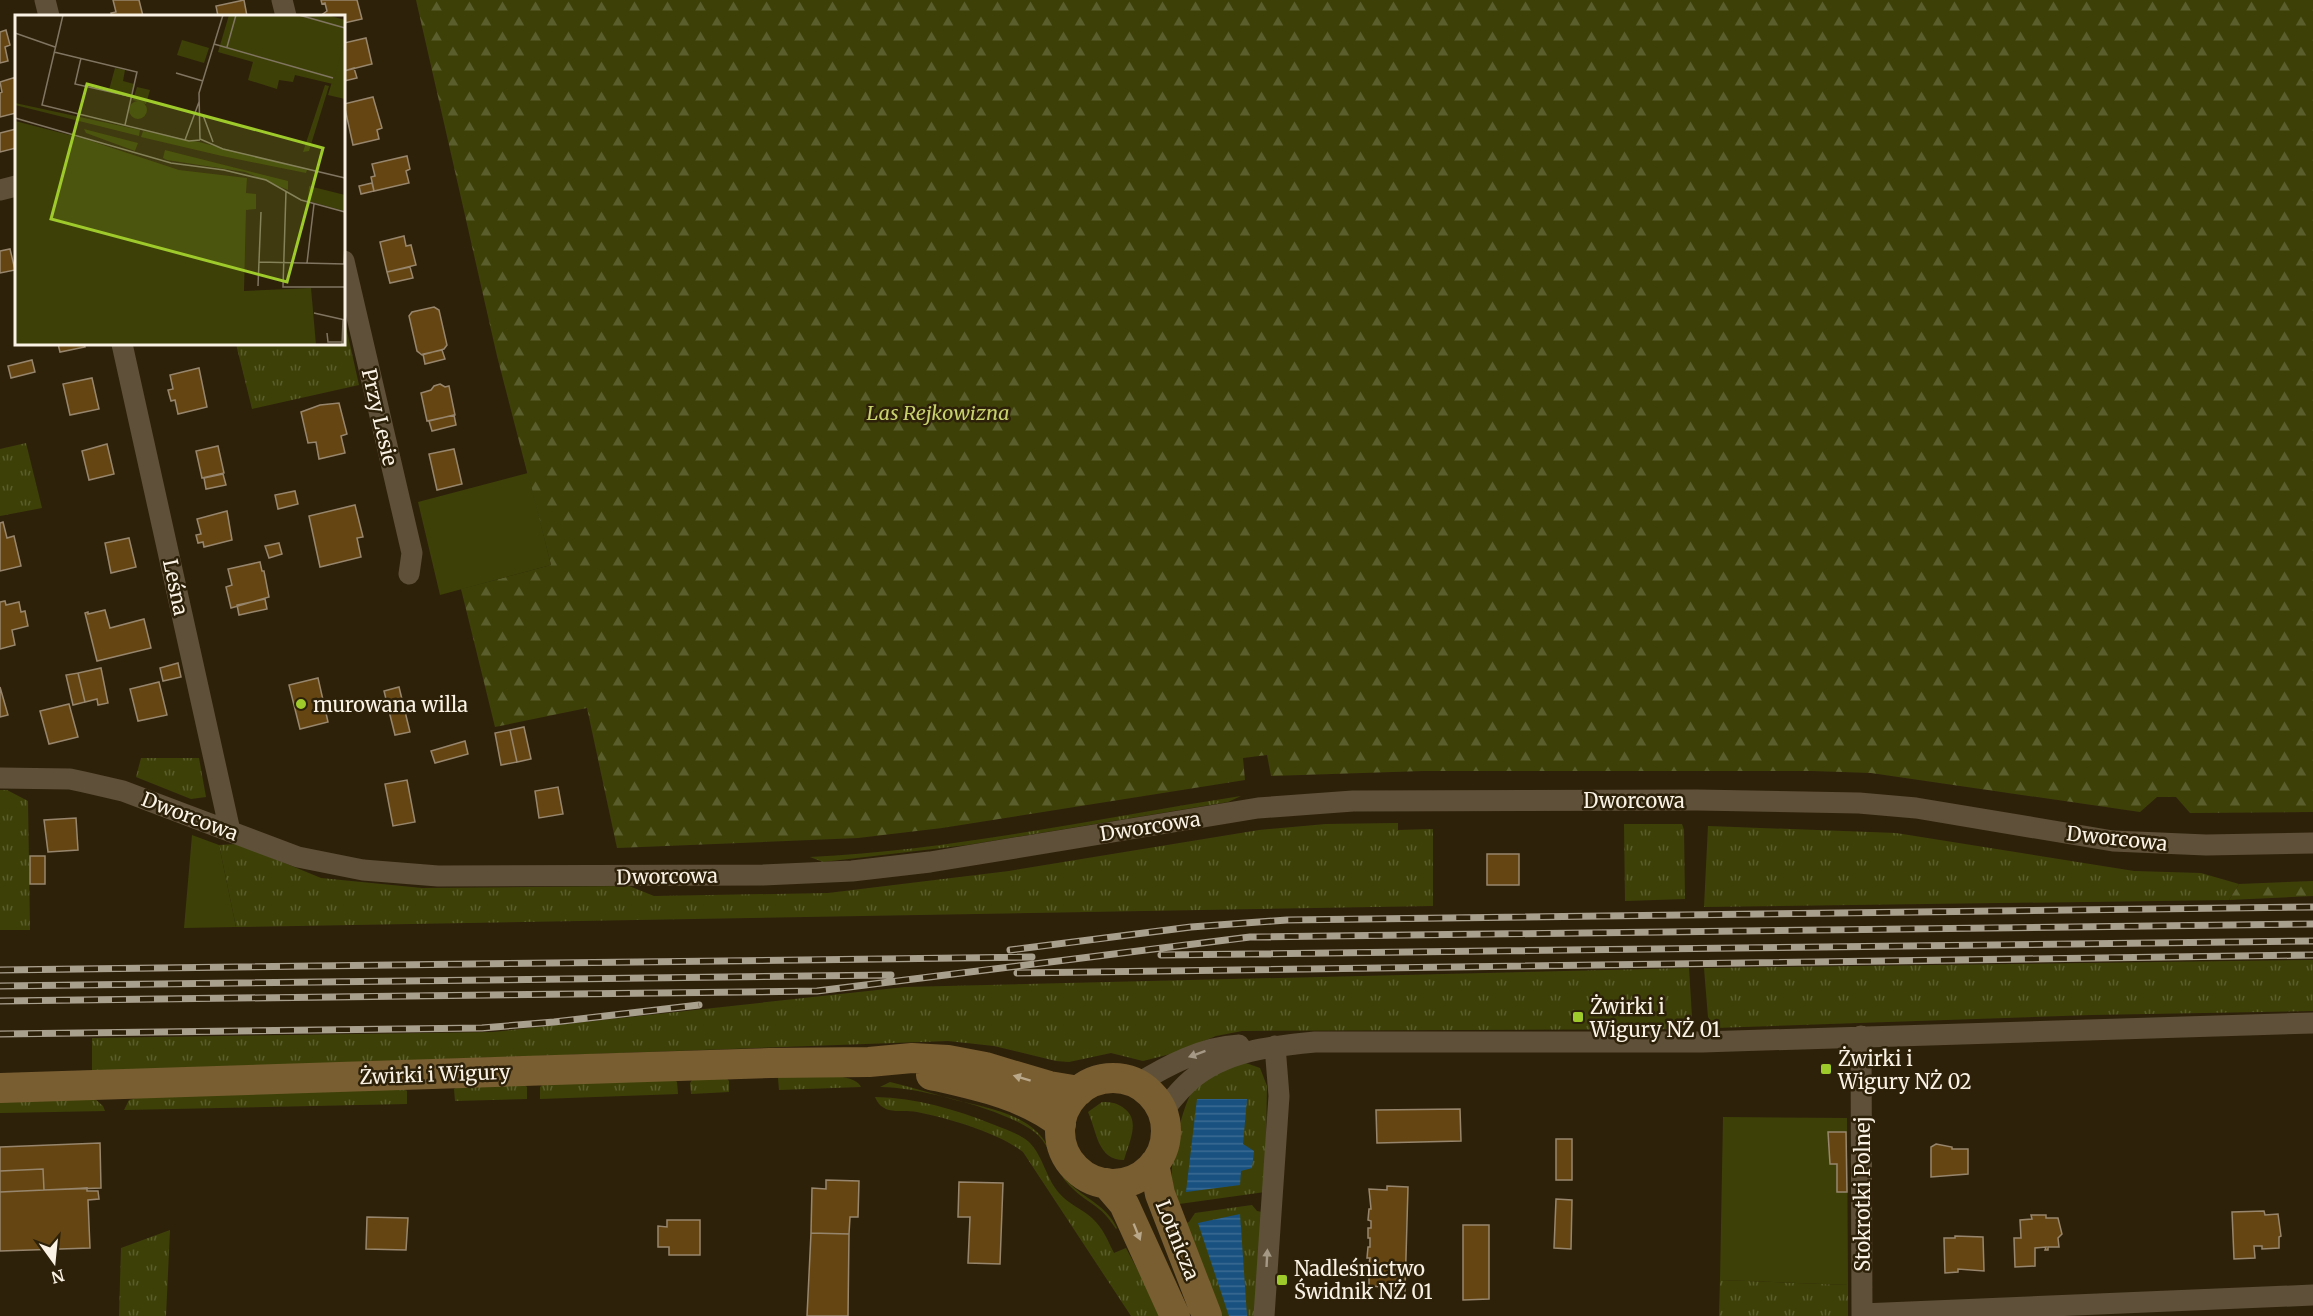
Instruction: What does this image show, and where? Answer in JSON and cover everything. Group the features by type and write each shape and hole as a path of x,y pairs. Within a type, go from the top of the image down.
{"main road":[{"name":"Żwirki i Wigury","path":"0,1088 770,1063 869,1062 912,1058 948,1060 985,1067 1050,1086 1079,1091"},
{"name":"Żwirki i Wigury","path":"869,1062 940,1077 1006,1096 1045,1112 1060,1124"},
{"path":"1107,1079 1122,1079 1137,1084 1152,1096 1165,1122 1165,1138 1154,1164 1136,1179 1124,1182 1106,1183 1086,1177 1071,1163 1062,1144 1060,1124 1066,1106 1079,1091 1092,1083 1107,1079"},
{"name":"Lotnicza","path":"1154,1164 1160,1194 1207,1316"},
{"name":"Lotnicza","path":"1106,1183 1124,1204 1175,1316"}],"street":[{"path":"45,0 49,15"},
{"path":"282,0 286,15"},
{"path":"0,190 15,186"},
{"name":"Przy Lesie","path":"345,265 412,553 409,574"},
{"name":"Leśna","path":"122,345 230,831"},
{"name":"Dworcowa","path":"0,778 70,779 116,789 298,857 363,870 409,875 531,877 763,875 852,871 930,862 1258,808 1353,801 1697,800 1858,803 1916,808 2113,841 2206,845 2313,843"},
{"path":"1162,1112 1190,1081 1208,1068 1238,1055 1275,1046 1315,1042 1702,1042 2313,1023"},
{"name":"Stokrotki Polnej","path":"1861,1036 1862,1315"},
{"path":"1137,1084 1180,1061 1212,1049 1243,1044 1275,1046"},
{"path":"1264,1316 1279,1096 1275,1046"},
{"path":"1862,1315 2313,1295"}],"green space":[{"name":"Las Rejkowizna","path":"416,0 2313,0 2313,812 2190,813 2176,797 2157,797 2140,812 1871,773 1423,771 1271,776 1267,755 1243,758 1245,780 942,828 858,838 617,848 587,708 495,727 461,589 551,565 497,356"},
{"path":"345,322 359,385 252,409 236,345 345,345"},
{"path":"26,443 42,508 0,516 0,449"},
{"path":"528,473 551,565 440,595 418,502"},
{"path":"141,758 199,758 206,797 191,799 136,777"},
{"path":"0,790 7,790 28,801 30,930 0,930"},
{"path":"1241,796 1228,802 967,845 823,862 810,857 918,848"},
{"path":"1398,823 1398,830 1433,829 1433,906 236,927 219,845 238,844 321,878 422,888 629,886 654,896 828,893 1009,871 1259,830 1326,824"},
{"path":"1624,824 1682,824 1685,899 1625,901"},
{"path":"1708,826 1896,833 2134,871 2201,873 2239,884 2229,900 1704,907"},
{"path":"192,835 219,845 236,927 184,928"},
{"path":"2313,881 2313,896 2229,900 2239,884"},
{"path":"2313,960 2313,1011 2091,1015 1715,1028 1708,1017 1704,968"},
{"path":"1689,968 1692,1017 1686,1029 1242,1031 1216,1036 1174,1053 1143,1061 1111,1053 1069,1062 1056,1061 994,1046 948,1041 92,1072 92,1038 493,1032 905,987"},
{"path":"1243,1062 1260,1068 1267,1086 1265,1192 1179,1204 1173,1185 1173,1158 1178,1132 1190,1096 1205,1079"},
{"path":"782,1075 837,1076 848,1078 861,1087 779,1090 778,1078"},
{"path":"725,1076 729,1081 729,1092 691,1094 690,1083 694,1077"},
{"path":"672,1077 677,1082 678,1094 540,1099 540,1087 544,1083"},
{"path":"890,1082 943,1097 880,1087"},
{"path":"522,1083 527,1087 527,1099 455,1101 454,1089 460,1085"},
{"path":"400,1087 407,1091 407,1104 124,1110 129,1100 140,1097"},
{"path":"875,1097 920,1102 949,1109 1006,1130 1029,1142 1059,1193 1096,1222 1114,1253 1126,1248 1162,1316 1131,1316 1023,1152 1001,1139 958,1122 917,1112 892,1111 880,1105"},
{"path":"95,1099 105,1111 0,1113 0,1101"},
{"path":"964,1102 1007,1114 1037,1132 1068,1182 1101,1208 1117,1228 1064,1179 1038,1135 1008,1117"},
{"path":"1102,1102 1120,1105 1130,1114 1133,1127 1124,1160 1108,1155 1096,1136 1088,1112"},
{"path":"1723,1117 1847,1118 1848,1285 1720,1280"},
{"path":"1252,1205 1257,1211 1262,1212 1256,1316 1217,1316 1186,1223 1195,1213"},
{"path":"170,1230 166,1316 119,1316 121,1248"},
{"path":"1720,1280 1848,1285 1848,1316 1719,1316"}],"water":[{"path":"1197,1099 1247,1099 1243,1144 1254,1151 1252,1168 1241,1171 1240,1185 1186,1192"},
{"path":"1240,1214 1247,1316 1229,1316 1198,1223"}],"building":[{"path":"113,0 139,0 143,15 112,15 111,13 116,12"},
{"path":"244,0 247,15 218,15 216,6"},
{"path":"321,0 357,0 362,19 345,23 345,15 321,15 327,11 325,3 322,4"},
{"path":"6,30 10,45 5,47 8,61 0,63 0,32"},
{"path":"366,38 372,64 345,71 345,43"},
{"path":"354,68 357,78 345,81 345,71"},
{"path":"15,77 15,113 0,117 0,93 2,92 0,82"},
{"path":"373,97 382,128 377,130 379,139 353,145 345,104"},
{"path":"15,129 15,148 0,152 0,133"},
{"path":"407,156 410,169 406,171 409,183 374,191 371,177 375,176 372,164"},
{"path":"372,183 374,191 361,194 359,186"},
{"path":"404,236 406,246 411,245 416,265 387,272 380,242"},
{"path":"10,249 15,270 0,273 0,251"},
{"path":"410,267 413,278 390,283 387,272"},
{"path":"434,307 439,310 447,345 444,349 422,355 417,351 409,316 412,312"},
{"path":"58,345 84,345 85,347 60,352"},
{"path":"442,350 445,359 425,364 423,354"},
{"path":"32,360 35,372 11,378 8,366"},
{"path":"199,368 207,407 178,414 175,400 171,401 168,390 173,389 170,375"},
{"path":"92,378 99,409 70,415 63,384"},
{"path":"440,384 445,387 449,386 455,415 427,421 421,393"},
{"path":"339,403 347,434 341,436 345,453 319,459 316,442 308,443 301,412 320,405"},
{"path":"454,415 456,425 432,431 429,421"},
{"path":"107,444 114,474 89,480 82,451"},
{"path":"218,446 224,473 202,478 196,451"},
{"path":"454,449 462,484 437,490 429,454"},
{"path":"223,474 226,485 206,489 204,478"},
{"path":"295,491 298,504 278,509 275,495"},
{"path":"355,505 363,537 357,538 361,557 320,567 309,516"},
{"path":"227,511 232,540 204,547 203,542 198,543 196,535 201,534 197,519"},
{"path":"3,522 7,538 14,536 21,566 0,571 0,523"},
{"path":"129,538 136,567 111,573 105,543"},
{"path":"279,543 282,554 269,558 265,546"},
{"path":"260,562 269,597 231,608 226,587 232,585 228,569"},
{"path":"265,599 267,609 239,615 237,605"},
{"path":"5,601 6,605 19,602 21,612 25,611 28,626 12,630 15,645 0,649 0,602"},
{"path":"105,610 110,628 144,619 151,648 97,661 85,613"},
{"path":"178,663 181,677 163,681 160,668"},
{"path":"101,668 108,703 98,705 97,699 85,702 78,673"},
{"path":"78,673 85,702 73,705 66,675"},
{"path":"318,678 328,722 300,729 289,685"},
{"path":"159,682 167,715 138,721 130,689"},
{"path":"0,687 8,715 0,717"},
{"path":"399,687 410,732 395,735 384,691"},
{"path":"69,704 78,737 49,744 40,711"},
{"path":"524,727 531,759 517,762 510,730"},
{"path":"510,730 517,762 501,765 495,733"},
{"path":"465,741 468,754 435,763 431,751"},
{"path":"407,780 415,822 393,826 385,784"},
{"path":"558,787 563,814 539,818 535,791"},
{"path":"76,818 78,850 48,852 44,820"},
{"path":"1487,854 1519,854 1519,885 1487,885"},
{"path":"30,856 45,856 45,884 30,884"},
{"path":"1460,1109 1461,1141 1377,1143 1376,1110"},
{"path":"1828,1132 1846,1132 1847,1192 1837,1192 1837,1164 1830,1164"},
{"path":"1556,1139 1572,1139 1572,1180 1556,1180"},
{"path":"100,1143 101,1188 44,1190 43,1169 0,1171 0,1147"},
{"path":"1936,1144 1952,1147 1952,1149 1968,1149 1968,1174 1931,1177 1931,1147"},
{"path":"43,1169 44,1190 0,1192 0,1171"},
{"path":"826,1180 859,1181 858,1217 850,1217 849,1234 811,1233 812,1188 826,1189"},
{"path":"959,1182 1003,1183 1000,1264 968,1263 970,1217 958,1217"},
{"path":"1387,1186 1408,1187 1405,1291 1385,1291 1385,1287 1369,1286 1369,1275 1367,1275 1370,1258 1367,1258 1368,1247 1370,1247 1368,1228 1371,1228 1371,1221 1368,1220 1369,1209 1371,1209 1369,1189 1387,1190"},
{"path":"87,1188 87,1191 98,1191 99,1199 88,1200 90,1248 0,1251 0,1192"},
{"path":"1556,1199 1572,1200 1571,1249 1554,1248"},
{"path":"2264,1211 2265,1215 2278,1214 2281,1236 2279,1237 2279,1248 2262,1249 2262,1246 2254,1246 2255,1258 2234,1259 2232,1212"},
{"path":"2031,1215 2058,1218 2062,1234 2058,1238 2059,1247 2048,1247 2048,1250 2045,1250 2046,1247 2035,1248 2035,1266 2015,1267 2014,1238 2021,1238 2020,1220 2032,1219"},
{"path":"367,1217 408,1218 406,1250 366,1249"},
{"path":"667,1220 700,1220 700,1255 669,1255 669,1247 658,1247 658,1226 667,1227"},
{"path":"1463,1225 1489,1225 1489,1299 1463,1300"},
{"path":"811,1233 849,1234 848,1316 807,1316"},
{"path":"1955,1236 1983,1237 1984,1271 1958,1269 1958,1272 1945,1273 1944,1238 1955,1238"}],"railway":[{"path":"1010,950 1191,927 1287,920 2313,907"},
{"path":"0,1001 817,991 1250,937 2313,924"},
{"path":"1161,955 2313,941"},
{"path":"1017,973 2313,955"},
{"path":"0,970 1032,957"},
{"path":"0,986 891,975"},
{"path":"0,1034 482,1028 699,1005"}],"place":[{"name":"murowana willa","path":"301,704"},
{"name":"Żwirki i Wigury NŻ 01","path":"1578,1017"},
{"name":"Żwirki i Wigury NŻ 02","path":"1826,1069"},
{"name":"Nadleśnictwo Świdnik NŻ 01","path":"1282,1280"}]}
